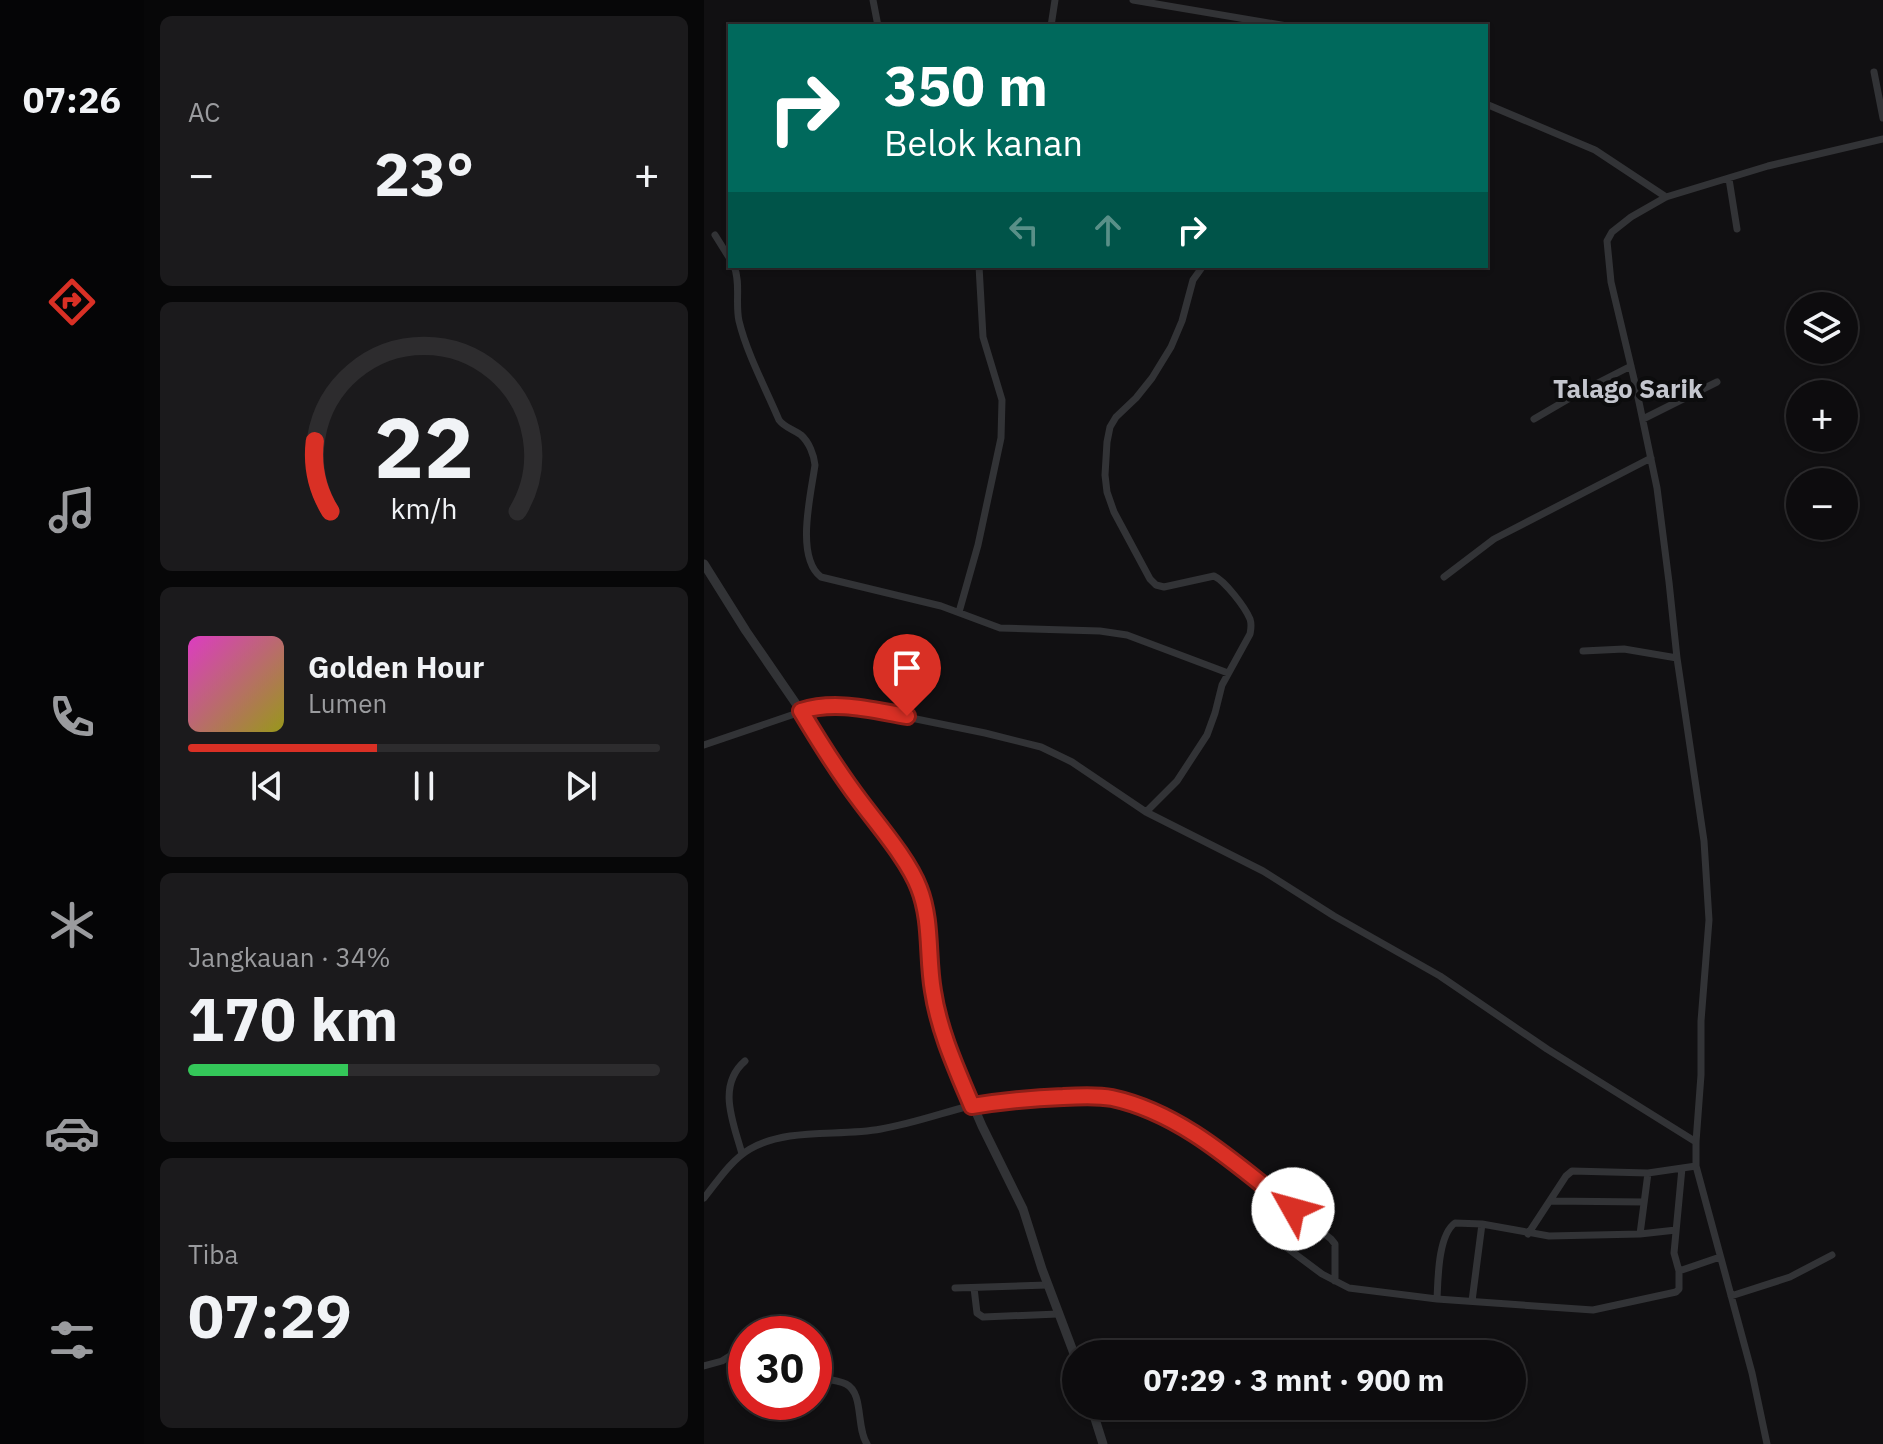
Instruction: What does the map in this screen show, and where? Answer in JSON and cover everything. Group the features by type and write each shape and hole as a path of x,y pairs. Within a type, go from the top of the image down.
{"street":[{"path":"873,0 878,24"},
{"path":"1051,24 1055,0"},
{"path":"1133,0 1275,24"},
{"path":"1874,72 1883,118"},
{"path":"1488,105 1595,150 1666,197"},
{"path":"1767,1444 1752,1373 1696,1166 1701,1021 1709,920 1703,828 1677,658 1657,488 1611,282 1607,241 1612,232 1631,217 1666,197 1768,166 1883,139"},
{"path":"1729,179 1737,229"},
{"path":"715,235 728,256"},
{"path":"735,268 738,276 738,316 744,338 779,420 785,428 805,440 814,458 806,536 810,563 821,577 903,595 1007,629 1115,633 1228,673"},
{"path":"959,612 978,545 1003,422 1002,400 983,337 979,268"},
{"path":"1146,812 1177,781 1207,735 1228,673 1250,634 1249,617 1221,579 1214,576 1164,587 1156,585 1114,512 1107,492 1105,475 1110,427 1152,378 1171,347 1193,280 1202,268"},
{"path":"1534,419 1631,366"},
{"path":"1643,419 1717,382"},
{"path":"1444,577 1494,539 1651,458"},
{"path":"704,564 829,757 916,881 927,922 936,1012 945,1040 972,1106 1023,1209 1068,1340"},
{"path":"1583,651 1624,649 1677,658"},
{"path":"704,745 818,706 862,708 1016,739 1041,747 1072,762 1146,812 1263,871 1334,916 1440,976 1547,1049 1696,1142"},
{"path":"742,1154 729,1111 729,1095 737,1068 745,1061"},
{"path":"704,1198 742,1154 760,1144 781,1138 879,1130 972,1106 1025,1098 1109,1097 1145,1107 1195,1133 1331,1239 1335,1244 1335,1281"},
{"path":"1528,1234 1572,1171 1648,1173 1696,1166"},
{"path":"1273,1194 1255,1220 1259,1227 1322,1274 1349,1288 1437,1299 1600,1309 1676,1292 1680,1287 1674,1257 1682,1168"},
{"path":"1640,1234 1648,1173"},
{"path":"1550,1201 1644,1202"},
{"path":"1437,1299 1441,1253 1450,1227 1455,1223 1482,1224 1528,1234 1572,1236 1676,1230"},
{"path":"1472,1301 1482,1224"},
{"path":"1731,1296 1790,1277 1832,1255"},
{"path":"1679,1271 1720,1257"},
{"path":"955,1288 1047,1285"},
{"path":"974,1288 977,1313 983,1317 1058,1314"},
{"path":"704,1366 728,1357"},
{"path":"832,1381 849,1385 855,1392 861,1430 867,1444"},
{"path":"1095,1420 1103,1444"}],"district":[{"name":"Talago Sarik","path":"1628,389"}],"route":[{"path":"907,716 842,706 818,706 801,711 829,757 895,847 921,892 936,1012 972,1106 1025,1098 1077,1096 1109,1097 1145,1107 1195,1133 1293,1209"}]}
